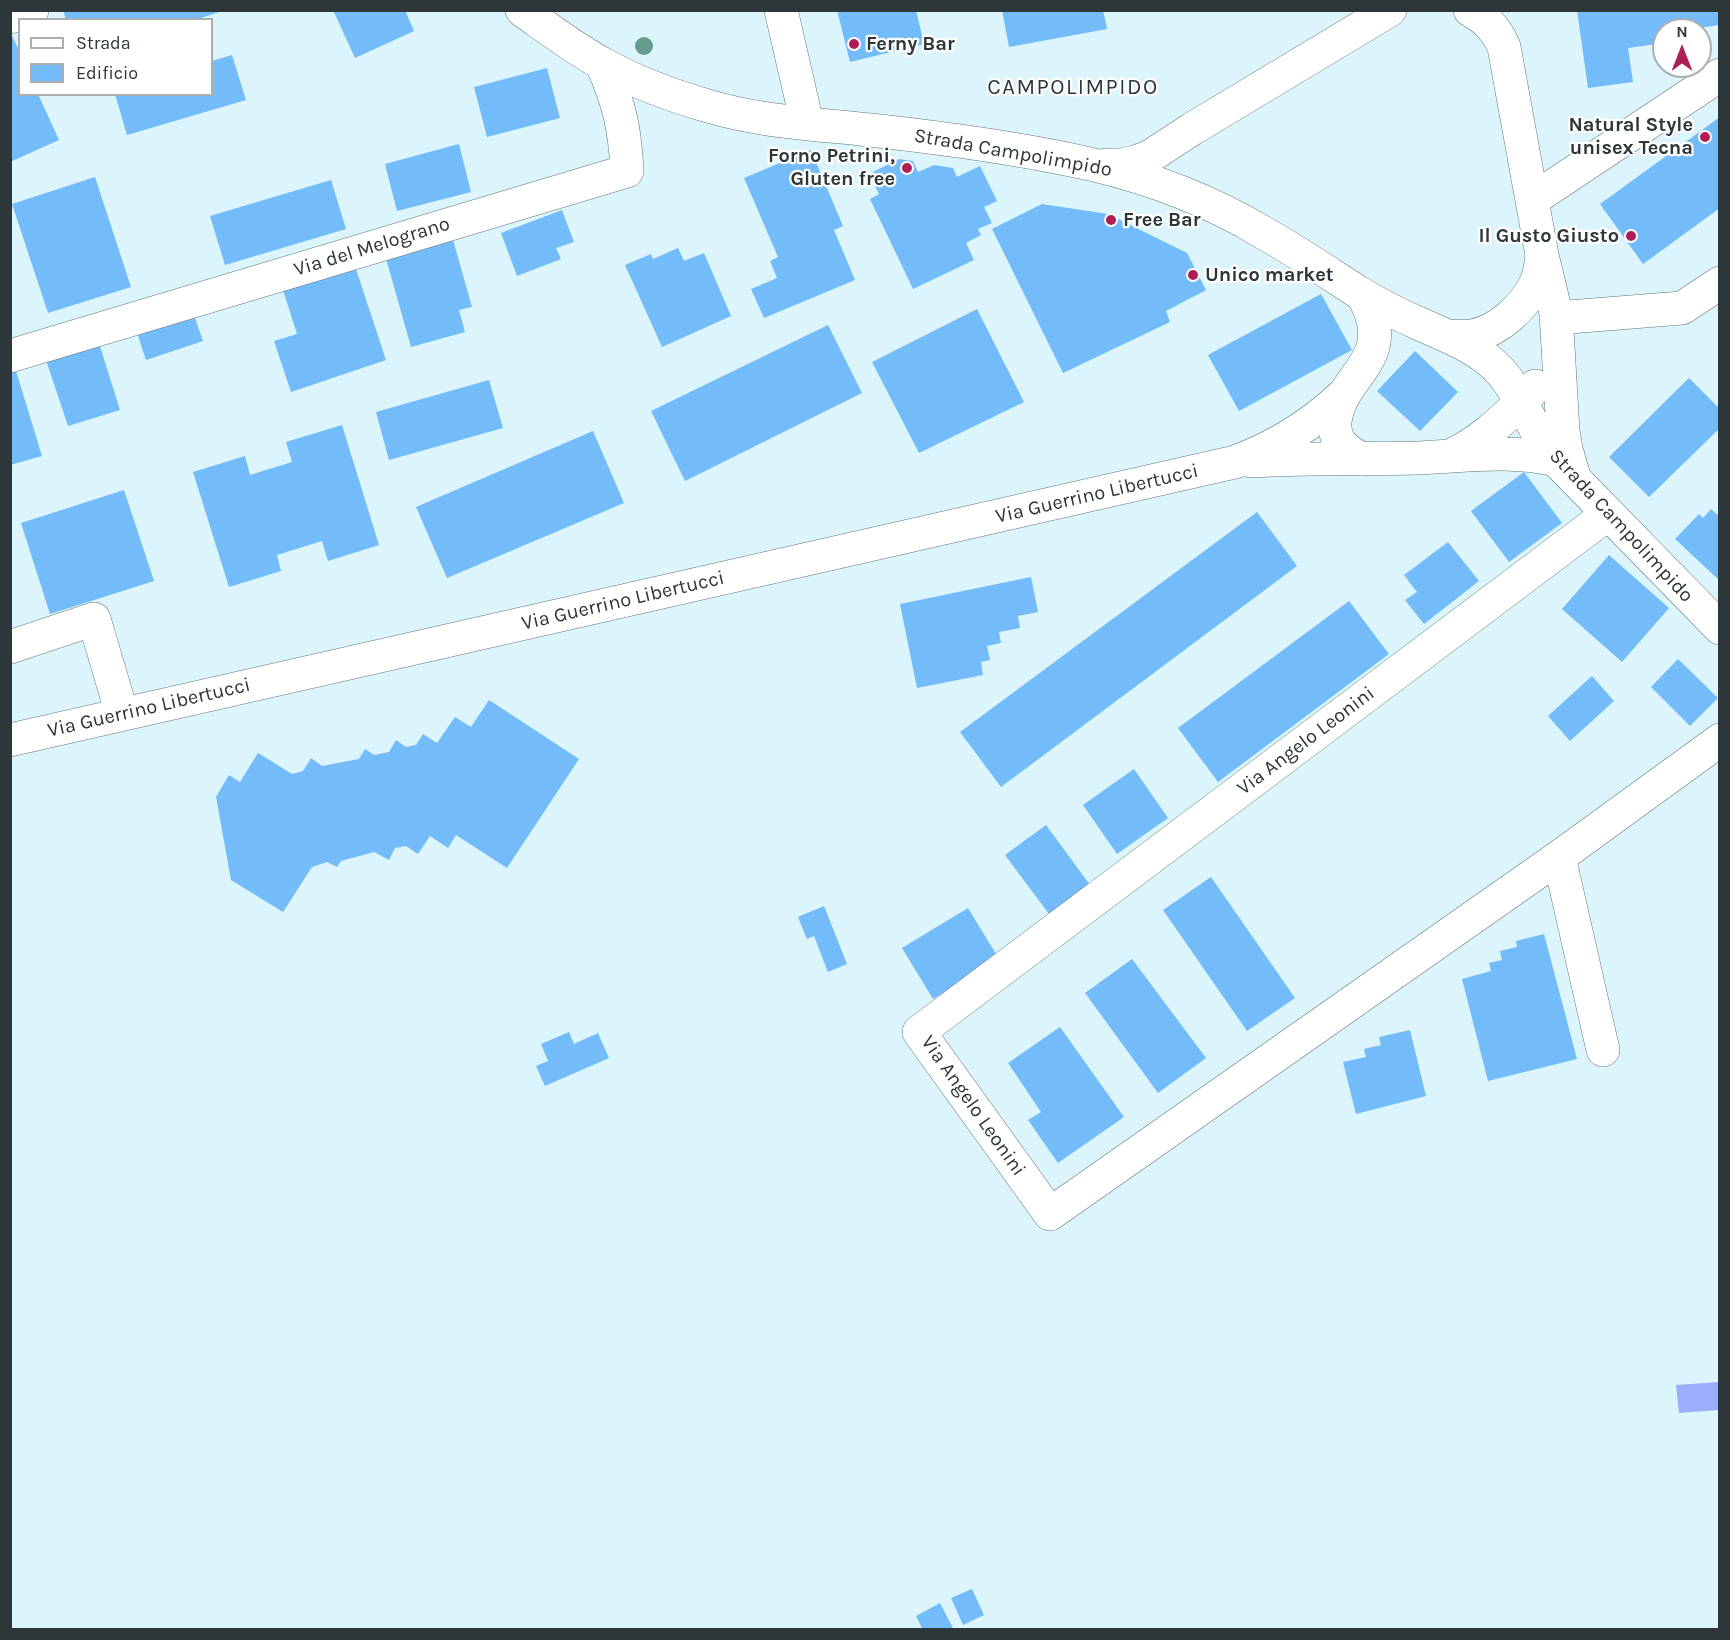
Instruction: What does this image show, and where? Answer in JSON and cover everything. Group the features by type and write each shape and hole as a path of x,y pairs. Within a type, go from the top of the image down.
{"street":[{"path":"10,17 32,10"},
{"name":"Strada Campolimpido","path":"522,10 602,64 643,83 711,107 758,117 970,142 1092,165 1139,178 1228,213 1263,232 1362,294 1448,336 1474,350 1493,364 1510,384 1541,439 1556,460 1719,628"},
{"path":"781,10 807,123"},
{"path":"1092,165 1121,165 1149,157 1390,10"},
{"path":"1470,10 1491,25 1499,35 1504,47"},
{"path":"1495,10 1556,323 1564,440 1569,462 1580,485"},
{"name":"Via del Melograno","path":"10,356 627,171 620,109 602,64"},
{"path":"1532,200 1719,75"},
{"path":"1192,129 1185,139 1180,156 1184,184 1192,197"},
{"path":"1448,336 1472,336 1501,323 1517,309 1536,281 1542,255"},
{"path":"1556,323 1682,308 1719,283"},
{"name":"Via Guerrino Libertucci","path":"10,740 1235,462 1288,438 1324,414 1342,396 1373,348 1374,323 1362,294"},
{"name":"Via Guerrino Libertucci","path":"1447,457 1480,440 1532,391 1555,346 1556,323"},
{"name":"Via Guerrino Libertucci","path":"1342,396 1336,412 1334,428 1338,441 1347,452 1362,459"},
{"name":"Via Guerrino Libertucci","path":"1235,462 1447,457 1510,453 1556,460"},
{"name":"Via Angelo Leonini","path":"1608,514 919,1032 1050,1214 1559,857 1719,740"},
{"path":"10,647 94,619 122,714"},
{"path":"1559,857 1603,1050"}],"water":[{"path":"1719,1382 1719,1410 1679,1413 1676,1385"}],"building":[{"path":"63,10 222,10 201,18 65,18"},
{"path":"333,10 405,10 414,31 355,58"},
{"path":"837,10 916,10 924,44 850,62"},
{"path":"1002,10 1103,10 1107,29 1009,47"},
{"path":"1577,10 1718,10 1720,25 1712,26 1712,18 1652,18 1652,45 1628,48 1633,82 1588,88"},
{"path":"10,32 18,48 18,96 39,96 59,140 10,162"},
{"path":"232,55 246,100 127,135 116,96 213,96 213,61"},
{"path":"547,68 560,118 487,137 474,87"},
{"path":"1720,117 1720,208 1643,264 1600,204"},
{"path":"459,144 471,192 397,211 385,164"},
{"path":"811,150 843,226 834,230 855,280 764,318 751,289 777,278 770,261 778,257 744,178"},
{"path":"899,159 913,161 918,172 934,165 953,168 957,177 980,166 997,201 984,207 992,223 978,229 981,235 966,243 974,260 913,289 870,199 879,194 869,174"},
{"path":"95,177 131,287 48,313 12,204"},
{"path":"331,180 346,229 225,265 210,216"},
{"path":"1042,204 1108,214 1187,253 1206,290 1166,311 1170,322 1063,373 992,229"},
{"path":"562,210 574,242 556,248 561,259 517,276 501,233"},
{"path":"452,236 472,307 459,310 465,332 411,347 385,255"},
{"path":"678,248 684,261 704,253 731,316 662,347 625,265 651,254 653,259"},
{"path":"355,266 386,360 291,392 274,341 297,334 283,290"},
{"path":"1321,294 1352,350 1239,411 1208,355"},
{"path":"977,309 1024,402 919,453 872,362"},
{"path":"194,315 203,341 146,360 137,333"},
{"path":"828,325 862,393 685,481 651,411"},
{"path":"99,343 120,410 68,426 46,360"},
{"path":"1415,351 1458,392 1420,431 1377,391"},
{"path":"16,371 42,456 10,465 10,373"},
{"path":"1689,378 1720,409 1720,428 1649,497 1609,457"},
{"path":"489,380 503,428 389,460 376,412"},
{"path":"342,425 379,545 328,561 322,541 277,555 281,571 229,587 193,472 245,456 250,475 292,462 286,442"},
{"path":"593,431 624,503 447,578 416,507"},
{"path":"1524,472 1562,523 1509,562 1471,511"},
{"path":"124,490 154,581 50,614 21,523"},
{"path":"1711,509 1720,517 1720,581 1675,539 1699,514 1703,518"},
{"path":"1257,512 1297,566 1001,787 960,732"},
{"path":"1448,542 1479,581 1424,624 1405,600 1417,592 1404,575"},
{"path":"1609,555 1669,608 1622,662 1562,609"},
{"path":"1031,577 1038,612 1018,616 1020,628 999,632 1001,643 987,646 990,660 981,662 983,675 917,688 900,604"},
{"path":"1349,601 1389,654 1218,782 1178,728"},
{"path":"1678,659 1718,698 1690,726 1651,687"},
{"path":"1592,676 1614,701 1570,741 1548,716"},
{"path":"489,700 579,759 507,868 456,835 448,848 430,836 418,854 406,846 395,848 389,860 374,852 341,861 337,867 327,862 312,867 283,912 231,880 216,797 229,775 240,782 258,753 292,774 303,771 311,758 322,766 359,759 365,749 374,755 389,752 396,740 406,747 416,745 423,734 437,743 455,717 471,727"},
{"path":"1134,769 1168,818 1117,854 1083,805"},
{"path":"1046,825 1093,889 1052,918 1005,855"},
{"path":"1211,877 1295,998 1247,1031 1163,910"},
{"path":"824,906 847,964 828,972 814,936 807,939 798,917"},
{"path":"968,908 999,959 933,999 902,948"},
{"path":"1544,934 1577,1059 1488,1081 1462,979 1491,971 1489,963 1502,960 1500,951 1517,947 1516,941"},
{"path":"1132,959 1206,1058 1158,1093 1085,993"},
{"path":"1060,1027 1124,1117 1058,1163 1028,1120 1041,1112 1008,1063"},
{"path":"1410,1030 1426,1096 1356,1114 1343,1062 1366,1057 1364,1049 1381,1045 1379,1037"},
{"path":"569,1032 574,1044 598,1033 609,1058 545,1086 536,1066 548,1061 541,1044"},
{"path":"972,1589 984,1615 963,1625 951,1598"},
{"path":"940,1603 954,1630 923,1630 916,1616"}],"place":[{"name":"Ferny Bar","path":"854,44"},
{"name":"Natural Style unisex Tecna","path":"1705,137"},
{"name":"Forno Petrini, Gluten free","path":"907,168"},
{"name":"Free Bar","path":"1111,220"},
{"name":"Il Gusto Giusto","path":"1631,236"},
{"name":"Unico market","path":"1193,275"}],"district":[{"name":"CAMPOLIMPIDO","path":"1073,88"}]}
